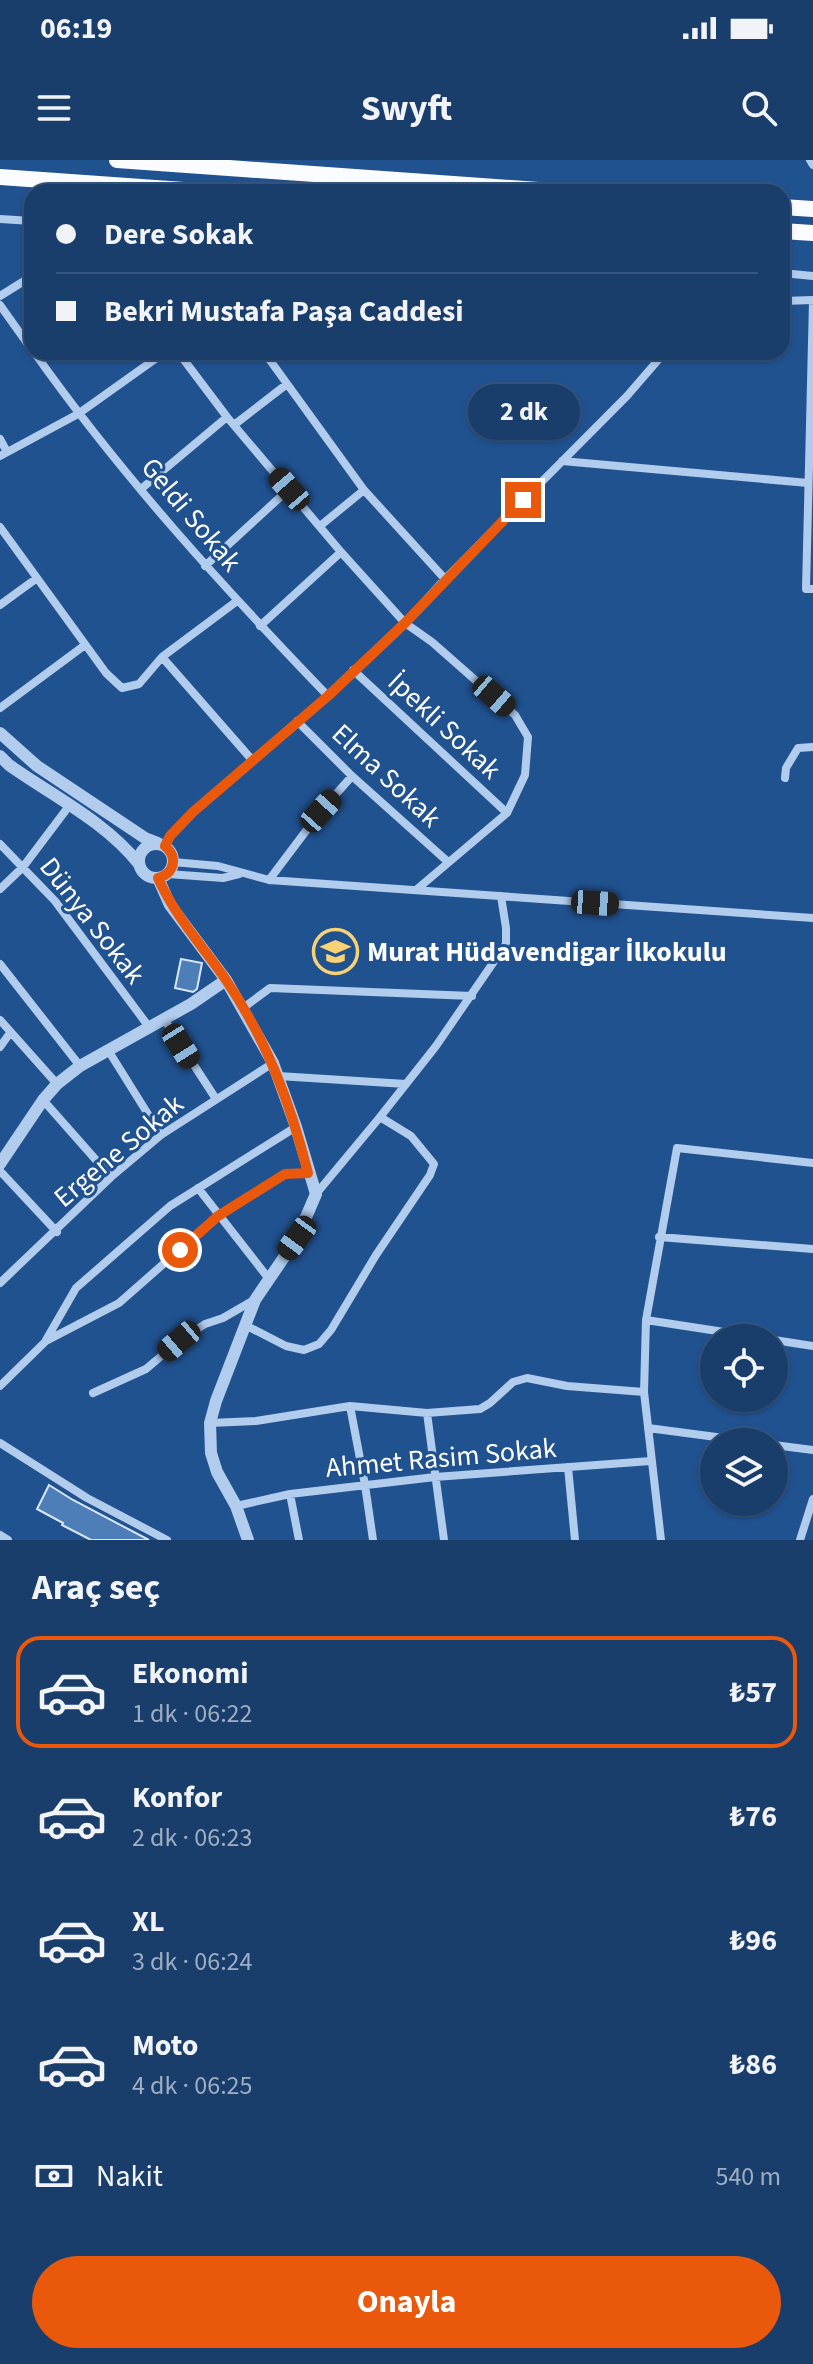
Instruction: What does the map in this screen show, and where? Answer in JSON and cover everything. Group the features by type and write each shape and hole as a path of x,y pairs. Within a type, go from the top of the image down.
{"highway":[{"path":"117,160 454,184"},
{"path":"0,177 99,184"},
{"path":"790,208 813,209"},
{"path":"790,232 813,233"}],"street":[{"path":"0,219 24,220"},
{"path":"790,274 813,276"},
{"path":"0,296 24,281"},
{"path":"790,301 813,301 806,589 813,589"},
{"name":"Geldi Sokak","path":"0,305 24,338"},
{"name":"Geldi Sokak","path":"39,360 78,414 205,566 328,696"},
{"path":"0,439 3,454 78,414 154,360"},
{"path":"184,360 227,417 405,623 432,642 515,715 528,737 525,775 507,813 416,890"},
{"path":"270,360 364,490 445,579"},
{"path":"139,864 142,850 161,844 193,812 328,696 405,623 627,396 658,360"},
{"path":"234,425 287,384"},
{"path":"141,489 227,417"},
{"path":"562,461 808,483"},
{"path":"205,566 289,489"},
{"path":"320,526 364,490"},
{"path":"0,527 106,673 122,688 139,684 162,657 237,601"},
{"path":"260,626 341,552"},
{"path":"0,605 37,578"},
{"path":"0,708 85,645"},
{"path":"162,657 253,761"},
{"name":"İpekli Sokak","path":"353,670 507,813"},
{"name":"Elma Sokak","path":"297,721 352,776 447,861"},
{"path":"0,733 37,766 171,852 166,871 170,905 226,980 273,1063 316,1194"},
{"path":"785,778 786,768 798,748 813,747"},
{"path":"0,756 126,848 147,875 166,871 223,878 240,874 269,880 813,918"},
{"path":"269,880 352,776"},
{"path":"0,889 23,867 69,806"},
{"name":"Dünya Sokak","path":"0,844 55,901 149,1027"},
{"path":"248,1540 236,1506 217,1472 211,1453 210,1423 245,1325 255,1300 297,1238 316,1194 406,1084 472,996 506,944 501,896"},
{"path":"0,964 80,1066"},
{"path":"0,1164 57,1084 80,1066 226,980"},
{"path":"243,1008 270,988 472,996"},
{"path":"164,1019 216,1099"},
{"path":"0,1020 57,1084"},
{"path":"0,1047 10,1033"},
{"path":"108,1050 161,1135"},
{"name":"Ergene Sokak","path":"2,1279 57,1232 111,1177 161,1135 273,1063"},
{"path":"278,1076 406,1084"},
{"path":"43,1100 111,1177"},
{"path":"245,1325 286,1346 304,1350 319,1344 331,1330 376,1255 430,1175 434,1164 411,1136 380,1117"},
{"path":"0,1386 46,1341 76,1288 170,1206 296,1127"},
{"path":"661,1540 644,1392 646,1320 677,1148 813,1163"},
{"path":"0,1171 57,1232"},
{"path":"46,1341 119,1303 218,1216 285,1174 308,1173"},
{"path":"198,1188 269,1279"},
{"path":"659,1237 813,1249"},
{"path":"93,1393 146,1369 205,1324 255,1300"},
{"path":"646,1320 700,1328"},
{"path":"788,1342 813,1346"},
{"path":"210,1423 256,1421 350,1406 427,1413 480,1409 513,1382 527,1378 567,1386 644,1392"},
{"path":"350,1406 373,1540"},
{"path":"427,1413 444,1540"},
{"path":"648,1428 700,1435"},
{"path":"0,1443 87,1498 167,1540"},
{"path":"788,1447 813,1450"},
{"name":"Ahmet Rasim Sokak","path":"236,1506 290,1494 435,1477 651,1461"},
{"path":"568,1467 575,1540"},
{"path":"290,1494 299,1540"},
{"path":"800,1540 813,1499"},
{"path":"0,1535 8,1540"}],"building":[{"path":"181,959 202,963 197,989 193,992 175,988"},
{"path":"49,1485 149,1540 91,1540 62,1525 37,1509"}],"place":[{"name":"Murat Hüdavendigar İlkokulu","path":"336,951"}],"route":[{"path":"180,1250 218,1216 285,1174 308,1173 296,1127 273,1063 226,980 170,905 158,878 168,874 173,864 171,852 165,846 170,836 193,812 328,696 405,623 523,500"}]}
